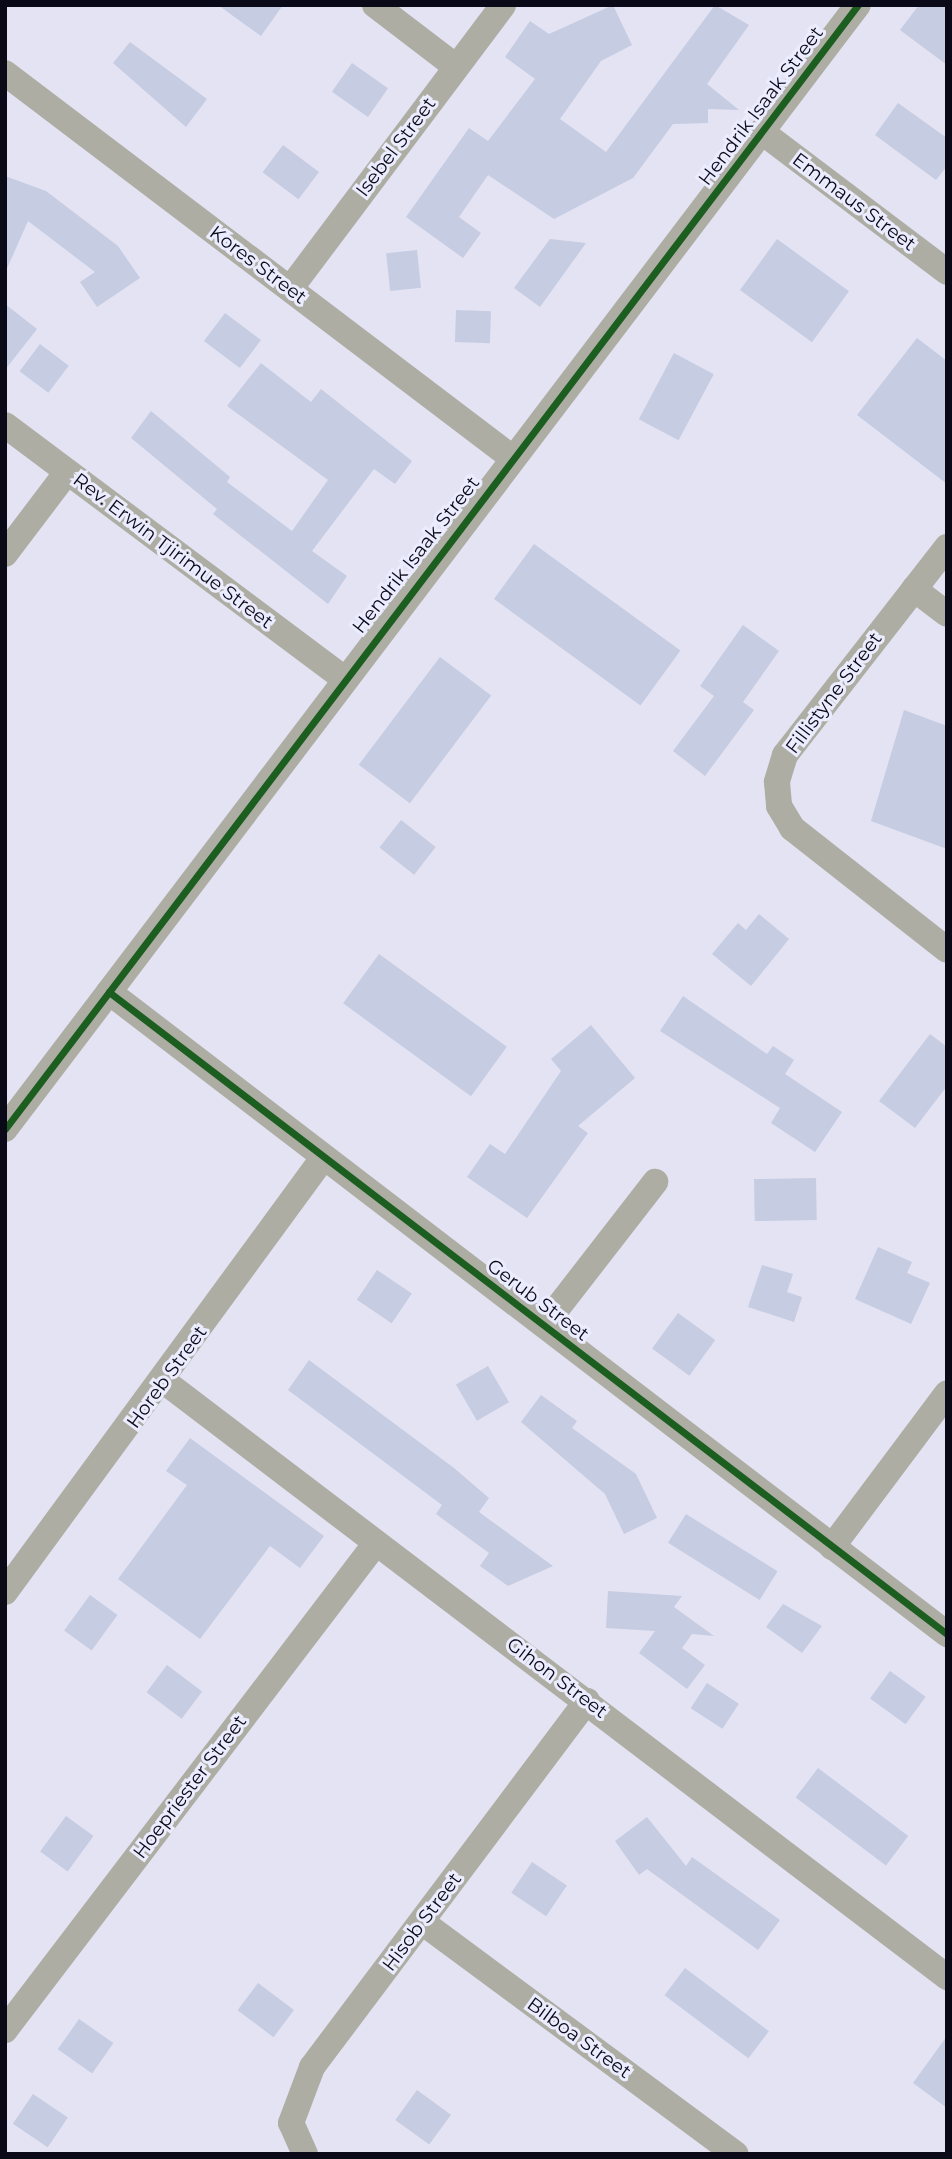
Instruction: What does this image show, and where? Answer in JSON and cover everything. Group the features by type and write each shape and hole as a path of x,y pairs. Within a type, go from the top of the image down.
{"street":[{"path":"375,5 456,67"},
{"name":"Isebel Street","path":"290,289 503,5"},
{"name":"Hendrik Isaak Street","path":"5,1129 342,677 858,5"},
{"name":"Kores Street","path":"5,74 511,457"},
{"name":"Emmaus Street","path":"762,132 947,272"},
{"name":"Rev. Erwin Tjirimue Street","path":"5,425 342,677"},
{"path":"5,554 67,472"},
{"name":"Fillistyne Street","path":"947,547 785,755 779,806 792,828 947,950"},
{"path":"914,589 947,614"},
{"name":"Gerub Street","path":"109,992 947,1633"},
{"name":"Horeb Street","path":"5,1592 165,1382 323,1157"},
{"path":"545,1324 655,1182"},
{"name":"Gihon Street","path":"165,1382 947,1977"},
{"path":"832,1547 947,1393"},
{"name":"Hoepriester Street","path":"5,2030 376,1543"},
{"name":"Hisob Street","path":"305,2154 290,2123 297,2095 587,1701"},
{"name":"Bilboa Street","path":"422,1922 736,2154"}],"building":[{"path":"218,5 283,5 261,36"},
{"path":"613,5 632,45 601,61 560,119 606,152 715,5 749,25 707,84 739,110 708,109 708,123 673,124 633,178 554,219 488,175 459,217 481,233 463,258 406,217 469,128 488,141 535,79 505,57 530,21 549,34"},
{"path":"919,5 947,5 947,65 900,30"},
{"path":"130,42 207,99 186,127 113,63"},
{"path":"352,63 388,88 368,117 332,92"},
{"path":"898,103 947,138 947,166 936,180 875,135"},
{"path":"283,145 319,172 298,199 263,172"},
{"path":"5,176 46,191 118,246 140,278 97,307 80,282 95,272 28,221 5,273"},
{"path":"550,239 586,243 540,307 514,288"},
{"path":"777,239 849,291 812,342 740,290"},
{"path":"417,250 421,288 390,291 386,253"},
{"path":"5,304 37,329 5,370"},
{"path":"456,310 491,311 490,343 455,342"},
{"path":"225,313 261,340 240,368 204,341"},
{"path":"917,338 947,361 947,484 857,415"},
{"path":"40,344 69,366 48,393 20,371"},
{"path":"674,353 714,374 679,440 639,419"},
{"path":"261,363 311,402 321,389 412,461 395,484 374,469 312,551 347,576 328,604 213,514 217,509 131,438 151,411 230,477 227,482 292,531 328,480 227,406"},
{"path":"534,544 680,650 640,705 494,599"},
{"path":"743,625 779,651 743,702 754,710 705,776 673,751 714,696 700,686"},
{"path":"440,657 491,696 410,803 359,765"},
{"path":"904,710 947,726 947,849 871,821"},
{"path":"401,820 436,847 414,875 379,848"},
{"path":"759,914 789,939 751,986 712,954 738,923 746,930"},
{"path":"379,954 507,1047 471,1096 343,1003"},
{"path":"683,996 767,1054 773,1046 794,1060 785,1074 842,1112 815,1152 771,1123 780,1108 660,1031"},
{"path":"591,1025 635,1078 578,1126 588,1133 527,1218 467,1177 490,1144 505,1154 561,1071 551,1059"},
{"path":"930,1034 947,1047 947,1086 915,1128 879,1101"},
{"path":"816,1178 817,1220 755,1221 754,1179"},
{"path":"878,1247 912,1262 907,1273 930,1283 911,1324 855,1299"},
{"path":"762,1265 793,1274 787,1292 802,1297 794,1322 748,1307"},
{"path":"377,1270 412,1293 392,1323 357,1300"},
{"path":"678,1313 715,1340 689,1376 652,1349"},
{"path":"309,1360 454,1468 489,1498 479,1512 553,1566 508,1586 480,1566 489,1553 436,1514 442,1505 288,1390"},
{"path":"488,1366 509,1402 477,1421 456,1384"},
{"path":"541,1395 577,1421 572,1428 636,1474 657,1518 624,1534 605,1494 521,1422"},
{"path":"190,1438 324,1536 300,1568 270,1546 200,1639 118,1579 187,1485 166,1471"},
{"path":"686,1514 778,1571 760,1600 668,1543"},
{"path":"608,1591 682,1596 674,1607 714,1636 692,1634 682,1648 705,1665 687,1689 639,1653 655,1631 606,1628"},
{"path":"90,1595 118,1615 92,1651 64,1631"},
{"path":"783,1604 822,1626 802,1653 766,1627"},
{"path":"167,1665 202,1691 182,1719 147,1692"},
{"path":"890,1671 926,1697 906,1724 870,1699"},
{"path":"707,1683 739,1704 723,1729 691,1708"},
{"path":"818,1768 908,1836 886,1866 796,1798"},
{"path":"66,1816 94,1836 68,1872 40,1852"},
{"path":"647,1817 686,1866 692,1857 780,1920 758,1950 647,1869 639,1875 615,1841"},
{"path":"532,1862 567,1885 546,1916 511,1893"},
{"path":"685,1968 769,2031 748,2058 665,1995"},
{"path":"258,1983 294,2010 273,2037 238,2010"},
{"path":"79,2019 113,2043 92,2073 58,2049"},
{"path":"947,2036 947,2108 913,2083"},
{"path":"417,2090 451,2115 429,2145 395,2120"},
{"path":"33,2094 68,2117 48,2147 13,2124"}],"cycle path":[{"path":"5,1129 858,5"},
{"path":"109,992 947,1634"}]}
